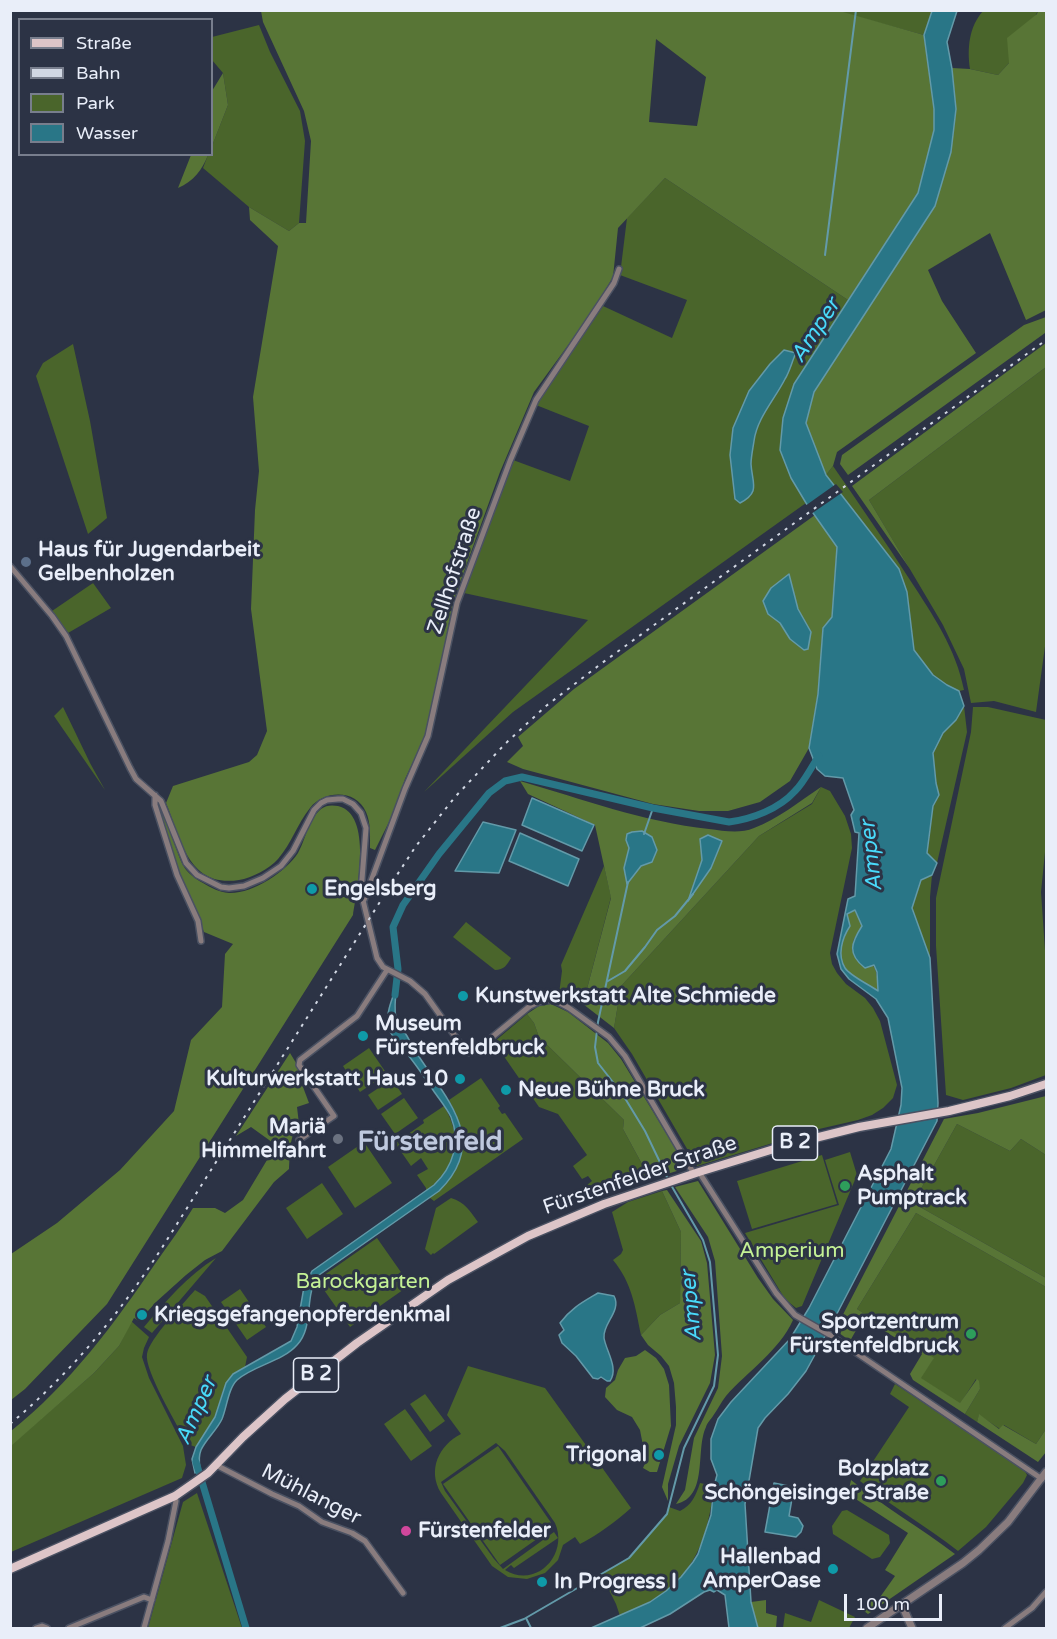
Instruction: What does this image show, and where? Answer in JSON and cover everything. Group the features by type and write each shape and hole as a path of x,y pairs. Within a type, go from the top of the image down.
{"main road":[{"name":"Fürstenfelder Straße","path":"174,1496 197,1482 285,1399 357,1343 434,1289 528,1236 604,1204 787,1145 859,1127 942,1113 1047,1084"},
{"name":"B 2","path":"10,1569 174,1496"}],"street":[{"name":"Zellhofstraße","path":"363,901 405,789 428,736 457,603 510,461 536,400 614,283 619,269"},
{"path":"10,566 66,636 129,768 136,779 161,801 190,869 214,884 229,888 253,883 281,866 293,851 314,810 321,802 333,799 348,801 357,808 365,823 361,892 374,951 381,965 410,981 424,994 467,1053 474,1052 530,1006 551,1000 560,1003 609,1037 625,1056 697,1173 776,1293 800,1318 1044,1476 1008,1522 979,1550 867,1629"},
{"path":"155,795 155,805 177,874 198,921 201,941"},
{"path":"299,1140 334,1116 299,1065 300,1060 357,1016 387,970"},
{"name":"Mühlanger","path":"216,1465 298,1506 322,1522 352,1533 365,1541 403,1593"},
{"path":"144,1629 168,1541 176,1501 174,1496"},
{"path":"1005,1629 1032,1608 1047,1592"},
{"path":"69,1629 144,1597 152,1600"},
{"path":"902,1605 912,1629"},
{"path":"36,1629 42,1626 47,1629"}],"green space":[{"path":"836,10 924,35 934,109 934,130 918,193 848,300 665,178 618,228 613,277 590,315 534,392 500,472 453,602 428,730 405,779 394,812 375,850 370,848 369,821 361,804 348,796 331,795 316,802 310,808 283,853 270,866 244,879 222,880 208,876 197,869 189,858 166,803 173,786 249,762 257,755 267,731 251,609 259,471 253,397 278,246 250,220 249,207 289,231 299,223 306,223 311,141 304,111 263,22 261,11","holes":["656,39 706,77 697,126 649,122"]},
{"path":"836,11 932,11 924,35"},
{"path":"983,11 1038,11 1009,63 998,75 970,69 970,38 978,17"},
{"path":"1038,11 1046,11 1046,310 1026,320 990,233 928,270 942,301 976,353 837,452 833,466 826,475 806,423 814,392 935,206 951,152 956,109 952,68 998,75 1009,63 1007,38"},
{"path":"259,25 300,111 305,141 299,223 289,231 249,207 203,168 208,156 213,156 213,143 228,105 223,73 213,61 213,37"},
{"path":"223,73 228,105 213,143 213,89"},
{"path":"191,156 208,156 197,174 178,188"},
{"path":"665,178 848,300 794,384 791,478 806,503 513,712 424,792 588,620 464,593 513,460 570,481 589,426 536,405 603,306 672,338 687,300 620,275 627,218"},
{"path":"1046,317 1045,333 848,475 840,464 842,455 1024,325"},
{"path":"1046,343 1046,367 869,500 910,569 852,486"},
{"path":"73,344 90,421 107,518 88,534 36,376 43,363"},
{"path":"1046,367 1046,639 1036,712 994,701 971,703 964,669 943,625 869,500"},
{"path":"833,466 935,619 955,660 964,690 959,691 933,675 914,650 907,592 826,475"},
{"path":"815,515 837,547 832,617 823,628 818,694 809,748 790,781 760,802 728,811 699,811 653,804 523,769 507,762 523,746 518,737 574,689"},
{"path":"93,583 111,608 68,633 52,611"},
{"path":"964,706 967,732 937,863 927,853 933,806 939,795 933,753 943,733 956,720"},
{"path":"63,707 90,763 105,790 54,716"},
{"path":"973,707 988,707 1046,720 1046,842 1041,892 1046,965 1046,1075 1011,1088 963,1100 946,1095 936,946 936,898 971,732"},
{"path":"520,781 661,821 732,831 749,830 772,820 821,787 812,803 759,836 621,986 614,1028 583,1004 611,898 595,825 528,794"},
{"path":"821,787 830,791 845,816 851,834 852,848 830,953 832,964 846,984 865,998 880,1021 897,1085 893,1098 872,1115 858,1120 819,1129 697,1166 632,1054 614,1028 621,986 759,836 812,804"},
{"path":"157,805 160,805 180,859 187,871 209,887 229,893 248,890 268,881 293,860 310,824 323,808 338,806 349,812 356,823 360,854 353,915 107,1304 25,1389 11,1400 11,1254 57,1223 120,1170 174,1111 191,1040 222,1007 225,954 233,944 204,932 180,877"},
{"path":"604,866 611,897 583,1004 559,994 561,965"},
{"path":"932,875 930,958 912,908 921,880"},
{"path":"855,910 862,926 854,939 852,950 873,966 877,975 878,991 851,975 845,969 841,958 841,947 849,926 847,914"},
{"path":"466,922 511,958 505,967 495,970 453,937"},
{"path":"551,1004 568,1012 608,1043 621,1059 683,1161 680,1170 654,1178 649,1177 623,1129 624,1120 539,1037 534,1023 527,1014 539,1006"},
{"path":"527,1014 534,1023 539,1037 624,1120 623,1129 649,1177 591,1199 586,1191 589,1188 587,1185 592,1181 588,1176 582,1179 573,1166 587,1155 558,1114 539,1107 494,1042"},
{"path":"369,1048 387,1074 360,1092 343,1066"},
{"path":"290,1053 307,1081 303,1087 309,1103 297,1107 299,1124 292,1139 289,1169 274,1182 222,1251 205,1260 186,1275 139,1321 134,1318 119,1346 94,1373 11,1446 11,1431 53,1393 90,1352 125,1307 193,1208 215,1208 225,1213 243,1200 276,1145 251,1127 236,1136"},
{"path":"481,1078 500,1106 498,1108 502,1114 505,1113 523,1139 434,1201 430,1198 446,1183 458,1164 457,1116 449,1100"},
{"path":"392,1079 402,1094 378,1110 368,1095"},
{"path":"1046,1096 1046,1155 1021,1139 1010,1151 957,1124 913,1203 1046,1278 1046,1287 916,1213 857,1309 934,1358 921,1378 960,1403 977,1379 980,1389 965,1414 913,1380 910,1374 922,1354 863,1318 850,1341 835,1330 944,1119"},
{"path":"404,1098 418,1118 395,1134 381,1114"},
{"path":"444,1106 454,1130 454,1153 445,1173 426,1191 417,1175 428,1169 421,1158 411,1166 395,1143"},
{"path":"957,1124 1010,1151 1021,1139 1046,1155 1046,1278 913,1203"},
{"path":"364,1142 392,1183 355,1208 328,1167"},
{"name":"Amperium","path":"850,1152 857,1175 802,1306 796,1308 785,1299 745,1233 839,1205 825,1160"},
{"path":"822,1155 837,1204 752,1229 737,1181"},
{"path":"698,1181 758,1278 773,1299 793,1320 780,1341 726,1396 708,1423 703,1437 697,1483 686,1500 676,1504 685,1490 694,1438 718,1388 722,1356 715,1261 708,1237 675,1187"},
{"path":"322,1183 343,1214 307,1239 286,1208"},
{"path":"667,1190 701,1241 707,1263 715,1355 710,1383 679,1446 668,1484 668,1501 662,1487 676,1425 674,1383 669,1366 641,1335 660,1315 680,1303 681,1232 662,1191"},
{"path":"662,1191 681,1232 680,1303 660,1315 641,1335 629,1286 613,1260 623,1250 612,1212 628,1202"},
{"path":"451,1198 464,1204 478,1222 431,1255 425,1249 436,1208"},
{"name":"Sportzentrum Fürstenfeldbruck","path":"916,1213 1046,1287 1046,1429 1036,1444 1004,1425 1000,1429 979,1415 977,1422 965,1414 980,1389 976,1379 960,1404 920,1378 933,1359 857,1309"},
{"name":"Barockgarten","path":"377,1238 410,1285 350,1327 317,1280"},
{"path":"216,1258 152,1333 144,1327 186,1281"},
{"path":"240,1289 266,1327 247,1340 221,1302"},
{"path":"195,1290 205,1296 247,1357 245,1367 226,1384 214,1418 196,1447 187,1444 156,1385 147,1362 149,1347"},
{"path":"131,1321 149,1337 142,1357 149,1378 183,1446 186,1465 182,1478 11,1552 10,1446 94,1373 119,1346"},
{"path":"645,1350 656,1358 664,1369 669,1385 671,1426 657,1472 650,1472 643,1468 648,1457 644,1451 640,1430 632,1417 617,1410 605,1397 606,1388 615,1380 625,1358 636,1356"},
{"path":"468,1366 545,1388 631,1508 607,1528 580,1544 575,1537 563,1545 558,1560 545,1573 527,1579 508,1577 492,1566 437,1484 435,1467 441,1451 461,1434 447,1415","holes":["496,1443 505,1451 555,1523 558,1538 554,1532 503,1569 445,1491 441,1482","558,1538 554,1557 538,1572 517,1575 505,1570 511,1565 514,1568"]},
{"path":"895,1384 1023,1468 1027,1475 1023,1483 986,1527 958,1551 860,1481 909,1407 890,1394"},
{"path":"425,1394 445,1421 430,1432 410,1404"},
{"path":"405,1409 432,1446 411,1461 384,1424"},
{"path":"979,1414 999,1429 1003,1425 1036,1444 1046,1429 1046,1452 1038,1462 977,1422"},
{"path":"498,1446 554,1527 500,1565 443,1484"},
{"path":"851,1480 955,1554 868,1614 864,1611 871,1598 878,1600 895,1576 885,1570 908,1533 848,1494"},
{"path":"700,1483 714,1486 708,1522 697,1553 689,1567 665,1592 620,1616 601,1574 629,1558 667,1514 669,1507 680,1511 688,1506"},
{"path":"197,1493 242,1628 148,1628 183,1502"},
{"path":"847,1510 889,1535 890,1543 880,1557 872,1559 833,1534 832,1526 842,1511"},
{"path":"766,1600 766,1613 777,1616 776,1628 758,1628 751,1602"},
{"path":"819,1600 855,1617 849,1628 783,1628 785,1613 811,1622"}],"water":[{"path":"932,11 957,11 947,42 956,109 951,152 935,206 814,392 806,423 826,475 899,569 907,592 914,650 933,675 959,691 964,706 956,720 943,733 933,753 939,795 933,806 927,853 937,863 932,875 921,880 912,908 930,958 937,1121 806,1371 758,1428 745,1504 751,1602 758,1628 729,1628 725,1595 717,1590 714,1592 710,1590 670,1614 640,1628 591,1628 650,1602 666,1591 681,1577 698,1554 711,1515 717,1475 711,1459 711,1439 718,1419 790,1339 809,1308 891,1149 901,1105 902,1088 888,1018 876,999 849,979 841,969 837,954 848,899 855,896 859,833 855,832 851,815 854,810 843,778 825,776 817,769 809,748 818,694 823,628 832,617 837,547 791,478 780,450 783,418 794,384 918,193 934,130 934,109 924,35","holes":["855,910 862,926 853,943 853,953 865,968 874,965 877,972 878,991 848,971 841,958 843,941 850,926 847,914"]},
{"path":"784,350 796,353 787,376 759,424 751,458 753,491 747,499 740,503 735,499 730,455 733,428 749,391"},
{"path":"789,574 798,609 811,632 808,649 804,650 790,639 780,623 768,614 763,601 771,588"},
{"path":"532,798 594,825 582,851 522,825"},
{"path":"483,822 516,830 499,873 455,871"},
{"path":"642,831 652,837 657,850 652,862 641,866 627,884 624,868 629,848 626,840 627,834"},
{"path":"520,833 579,859 568,886 509,861"},
{"path":"708,835 722,841 711,868 688,901 702,860 700,839"},
{"path":"396,988 395,1009 398,1023 450,1103 458,1120 462,1137 461,1154 454,1172 439,1191 319,1275 311,1292 306,1329 297,1345 284,1356 237,1380 230,1393 222,1419 201,1450 200,1468 195,1473 192,1459 196,1447 215,1417 226,1383 233,1374 291,1341 297,1327 304,1287 312,1271 434,1185 450,1162 455,1145 451,1117 389,1030 389,1011"},
{"path":"598,1293 614,1296 616,1302 616,1307 604,1333 613,1365 610,1381 601,1377 593,1378 576,1356 562,1343 559,1335 564,1330 560,1323 568,1313"},
{"path":"774,1483 794,1487 789,1516 798,1518 803,1526 796,1537 765,1532"}],"pier":[{"path":"836,484 843,492 811,514 805,506"}],"waterway":[{"path":"825,255 856,10"},
{"name":"Amper","path":"395,995 398,969 393,927 403,905 439,854 489,793 505,781 522,777 653,808 729,822 756,816 781,803 799,787 819,756"},
{"name":"Amper","path":"644,834 653,808"},
{"name":"Amper","path":"628,882 598,1022 595,1047 598,1063 623,1095 645,1131 668,1179"},
{"path":"608,981 625,971 657,930 675,916 693,894"},
{"name":"Amper","path":"500,1628 524,1619 629,1558 667,1514 684,1448 714,1386 718,1355 710,1262 703,1240 671,1185"},
{"name":"Amper","path":"196,1462 246,1628"},
{"path":"526,1618 531,1628"}],"railway":[{"path":"10,1424 75,1362 131,1293 416,846 455,797 506,743 546,706 602,663 1046,340"}],"place":[{"name":"Haus für Jugendarbeit Gelbenholzen","path":"26,562"},
{"name":"Engelsberg","path":"312,889"},
{"name":"Kunstwerkstatt Alte Schmiede","path":"463,996"},
{"name":"Museum Fürstenfeldbruck","path":"363,1036"},
{"name":"Kulturwerkstatt Haus 10","path":"460,1079"},
{"name":"Neue Bühne Bruck","path":"506,1090"},
{"name":"Mariä Himmelfahrt","path":"338,1139"},
{"name":"Asphalt Pumptrack","path":"845,1186"},
{"name":"Kriegsgefangenopferdenkmal","path":"142,1315"},
{"name":"Sportzentrum Fürstenfeldbruck","path":"971,1334"},
{"name":"Trigonal","path":"659,1455"},
{"name":"Bolzplatz Schöngeisinger Straße","path":"941,1481"},
{"name":"Fürstenfelder","path":"406,1531"},
{"name":"Hallenbad AmperOase","path":"833,1569"},
{"name":"In Progress I","path":"542,1582"}],"district":[{"name":"Fürstenfeld","path":"430,1143"}]}
